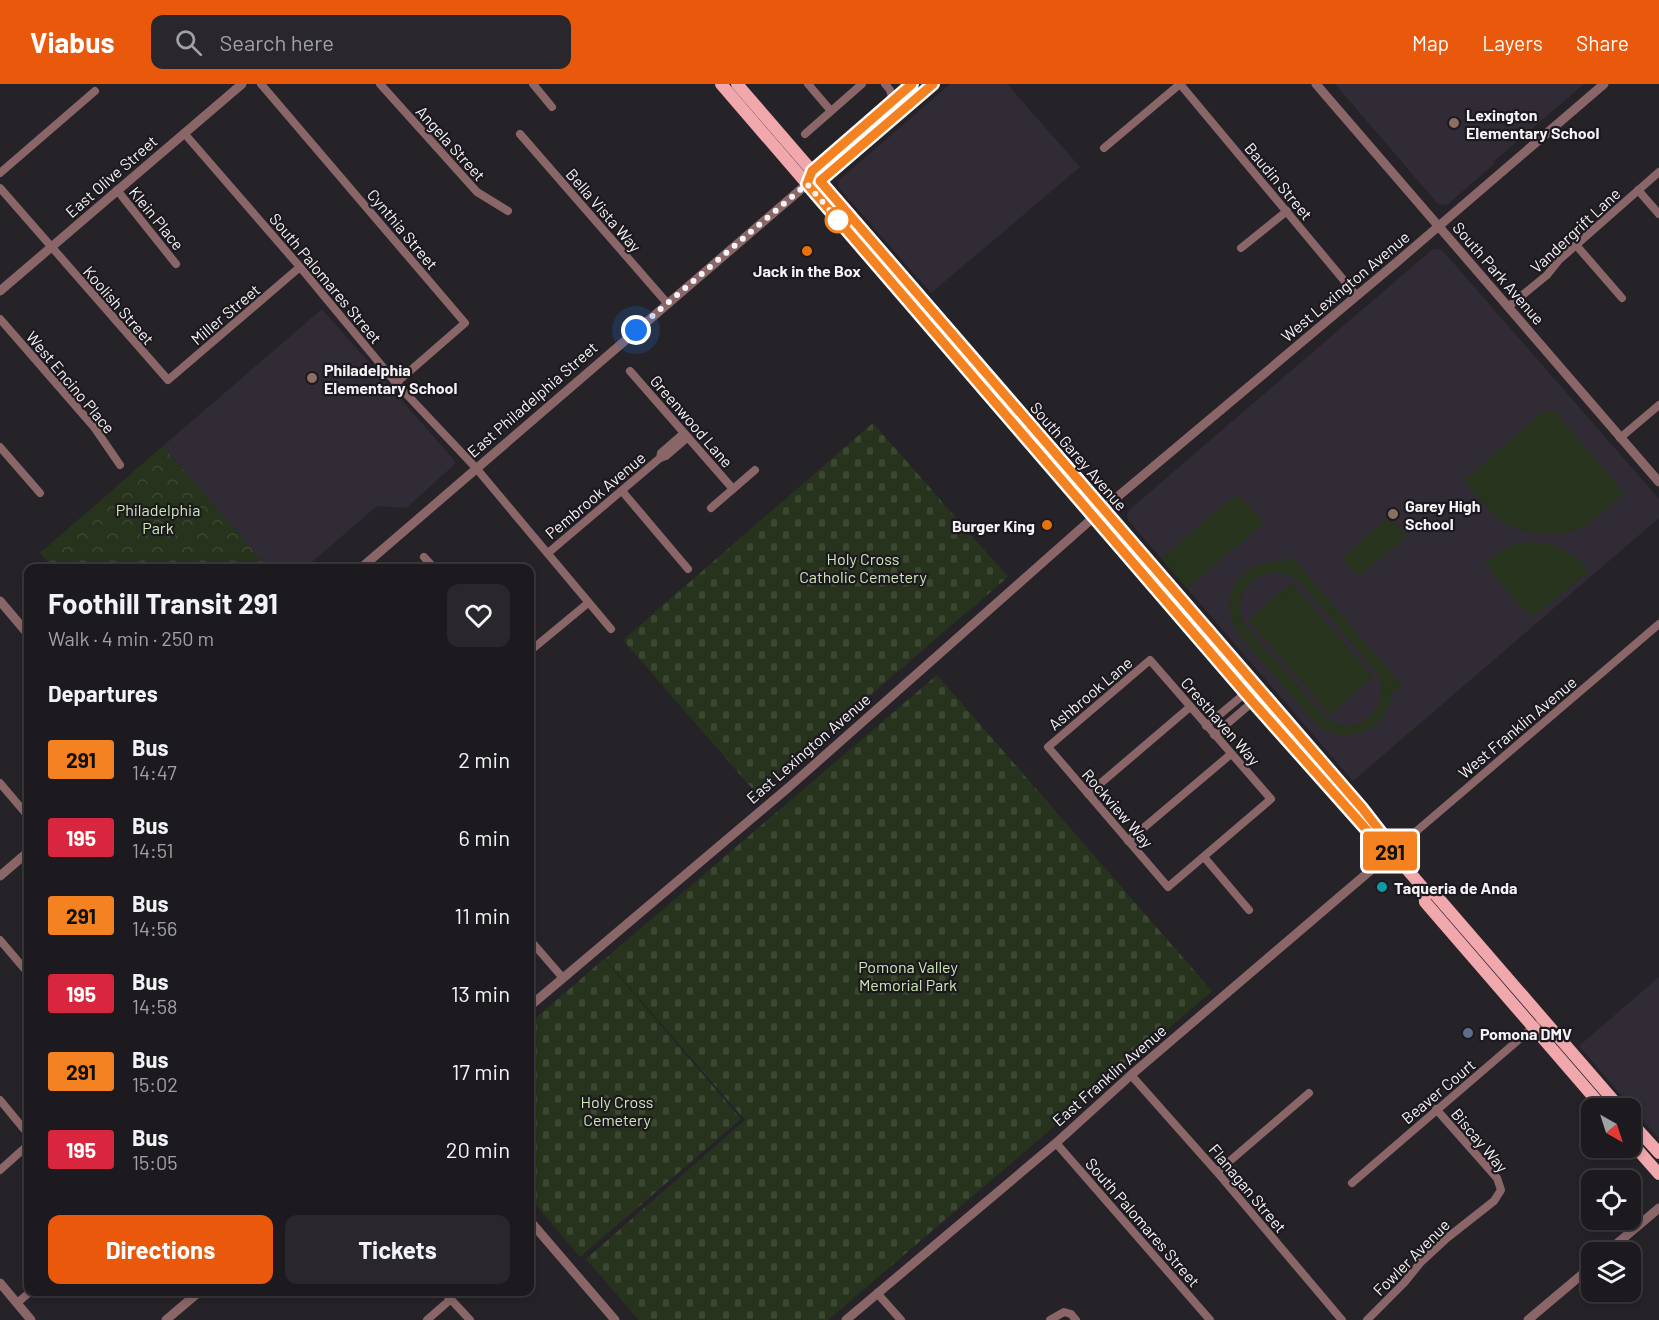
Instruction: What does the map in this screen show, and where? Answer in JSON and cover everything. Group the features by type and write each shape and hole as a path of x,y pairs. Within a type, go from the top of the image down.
{"main road":[{"name":"South Garey Avenue","path":"721,84 807,184 915,300 1254,693 1362,808 1386,839 1392,852 1424,889 1425,902 1610,1098"},
{"name":"South Garey Avenue","path":"737,84 816,176 915,300"},
{"path":"906,108 908,96 920,84"},
{"path":"816,176 906,108 933,84"},
{"path":"807,184 893,101 905,86"},
{"name":"South Garey Avenue","path":"1538,1024 1595,1098"},
{"path":"1641,1133 1659,1153"},
{"path":"1641,1154 1659,1174"}],"street":[{"name":"East Olive Street","path":"0,291 242,84"},
{"name":"Cynthia Street","path":"261,84 465,322 396,383"},
{"name":"Angela Street","path":"380,84 477,192 508,212"},
{"path":"533,84 552,107"},
{"path":"808,84 831,111"},
{"path":"805,134 862,84"},
{"path":"885,84 890,90 893,101"},
{"path":"1104,148 1180,84"},
{"name":"Baudin Street","path":"1180,84 1357,296"},
{"name":"South Park Avenue","path":"1316,84 1659,482"},
{"name":"West Lexington Avenue","path":"1099,513 1604,84"},
{"path":"0,172 95,91"},
{"name":"South Palomares Street","path":"184,133 300,267 396,383 476,468 611,628"},
{"name":"Bella Vista Way","path":"520,134 667,303"},
{"name":"Vandergrift Lane","path":"1508,307 1659,172"},
{"name":"East Philadelphia Street","path":"366,564 807,184"},
{"name":"Koolish Street","path":"0,188 168,381"},
{"name":"Klein Place","path":"117,190 176,264"},
{"path":"1638,190 1659,214"},
{"path":"1241,249 1287,211"},
{"path":"1576,245 1622,298"},
{"name":"Miller Street","path":"168,381 300,267"},
{"name":"West Encino Place","path":"0,319 94,427 120,465"},
{"name":"Greenwood Lane","path":"630,372 733,489"},
{"path":"1620,438 1659,405"},
{"name":"Pembrook Avenue","path":"548,553 660,458 661,453 686,435"},
{"path":"0,447 40,493"},
{"path":"711,508 755,470"},
{"path":"622,491 688,569"},
{"name":"East Lexington Avenue","path":"534,1003 789,787 1099,513"},
{"path":"424,557 430,564"},
{"path":"0,601 24,629"},
{"path":"534,648 588,603"},
{"name":"West Franklin Avenue","path":"1392,852 1659,624"},
{"name":"Cresthaven Way","path":"1150,660 1271,800 1204,857"},
{"name":"Ashbrook Lane","path":"1048,747 1150,660"},
{"path":"1206,726 1254,693"},
{"path":"1214,735 1254,693"},
{"path":"1088,794 1190,707"},
{"name":"Rockview Way","path":"1048,747 1168,886 1204,857"},
{"path":"1128,841 1231,754"},
{"path":"0,783 24,811"},
{"name":"East Franklin Avenue","path":"846,1320 1056,1143 1131,1075 1392,852"},
{"path":"0,876 24,855"},
{"path":"1204,857 1249,910"},
{"path":"0,940 24,968"},
{"path":"534,945 563,978"},
{"name":"Beaver Court","path":"1352,1183 1538,1024"},
{"name":"Flanagan Street","path":"1131,1075 1217,1172 1342,1320"},
{"path":"1217,1172 1309,1093"},
{"path":"0,1100 24,1129"},
{"name":"Biscay Way","path":"1436,1109 1497,1178 1501,1190"},
{"name":"South Palomares Street","path":"1056,1143 1210,1320"},
{"path":"0,1170 24,1149"},
{"name":"Fowler Avenue","path":"1367,1320 1404,1283 1421,1262 1494,1201 1501,1190"},
{"path":"1619,1242 1659,1208"},
{"path":"534,1226 615,1320"},
{"path":"1528,1320 1581,1275"},
{"path":"0,1283 31,1320"},
{"path":"877,1293 901,1320"},
{"path":"17,1303 25,1296"},
{"path":"166,1320 194,1296"},
{"path":"448,1296 470,1320"},
{"path":"427,1320 451,1299"},
{"path":"1050,1320 1064,1312 1073,1317"}],"shaded area":[{"path":"950,84 1007,84 1080,167 931,293 839,188 839,180"},
{"name":"Lexington Elementary School","path":"1335,84 1584,84 1448,204 1443,205 1438,204"},
{"name":"Garey High School","path":"1433,249 1442,250 1659,499 1659,518 1353,781 1128,520 1127,515 1129,510"},
{"name":"Philadelphia Elementary School","path":"322,309 454,460 455,464 406,508 377,506 310,564 265,564 163,446"},
{"path":"1659,977 1659,1139 1641,1118 1641,1098 1624,1098 1579,1046"}],"green space":[{"path":"1544,411 1556,412 1624,493 1589,523 1564,533 1541,534 1508,525 1490,511 1464,480"},
{"name":"Holy Cross Catholic Cemetery","path":"873,423 1008,577 756,793 623,640"},
{"name":"Philadelphia Park","path":"163,446 265,564 50,564 40,553"},
{"path":"1237,493 1264,523 1187,589 1161,558"},
{"path":"1390,516 1407,536 1359,577 1342,558"},
{"path":"1528,542 1562,549 1576,558 1589,571 1534,616 1526,613 1484,562 1514,544"},
{"path":"1291,556 1402,685 1394,692 1392,691 1390,704 1384,715 1367,731 1344,735 1331,733 1319,727 1239,635 1232,621 1231,595 1236,583 1244,573 1268,562 1283,562","holes":["1271,572 1284,573 1298,580 1377,673 1381,686 1381,697 1377,708 1361,722 1350,725 1338,724 1326,718 1246,626 1240,609 1243,593 1248,586 1262,575"]},
{"path":"1292,583 1373,677 1330,715 1248,620"},
{"name":"Pomona Valley Memorial Park","path":"937,675 1212,991 828,1320 639,1320 586,1259 745,1120 605,959"},
{"name":"Holy Cross Cemetery","path":"604,959 741,1119 580,1257 534,1203 534,1020"}],"bus line":[{"name":"291","path":"912,84 812,171 807,184 1253,702 1381,846 1392,852 1386,839 1362,808 1140,554 820,181 933,84"}],"place":[{"name":"Lexington Elementary School","path":"1454,123"},
{"name":"Jack in the Box","path":"807,251"},
{"name":"Philadelphia Elementary School","path":"312,378"},
{"name":"Garey High School","path":"1393,514"},
{"name":"Burger King","path":"1047,525"},
{"name":"Taqueria de Anda","path":"1382,887"},
{"name":"Pomona DMV","path":"1468,1033"}],"route":[{"path":"636,330 807,184 838,220"}]}
